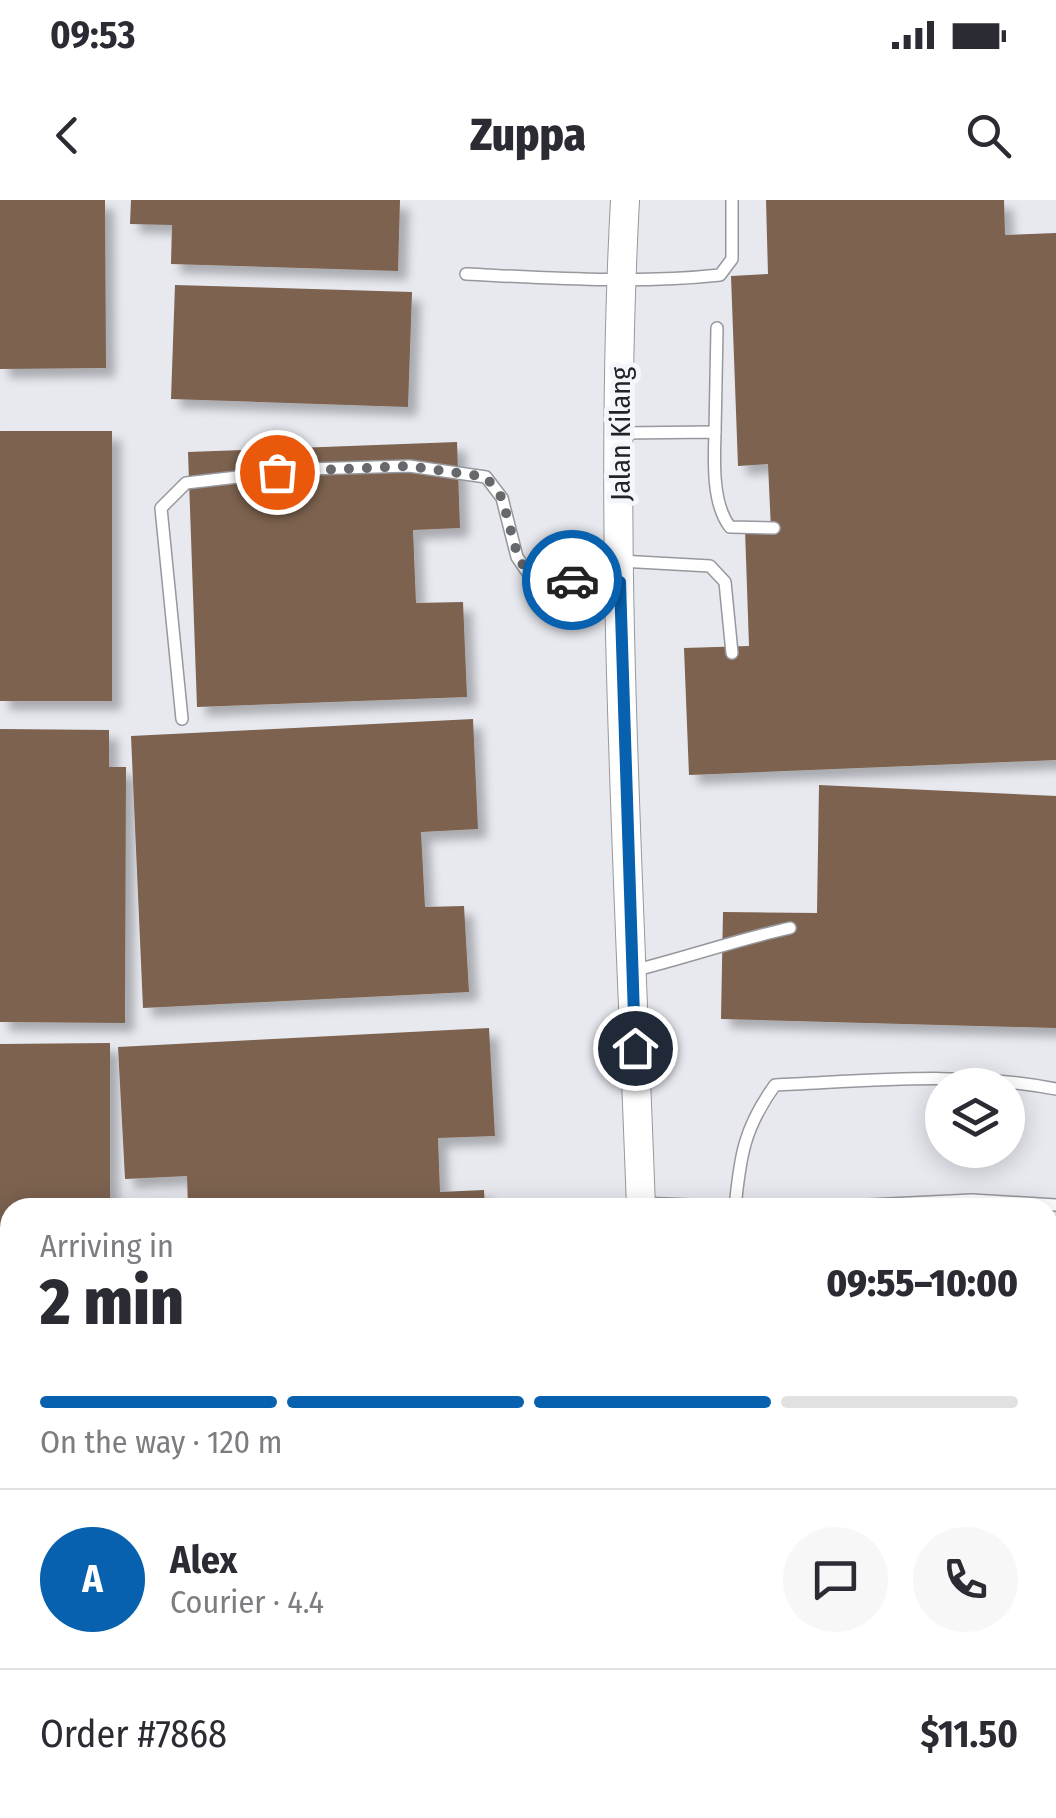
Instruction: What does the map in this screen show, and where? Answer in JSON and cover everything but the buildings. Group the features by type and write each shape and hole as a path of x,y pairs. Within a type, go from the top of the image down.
{"street":[{"name":"Jalan Kilang","path":"625,200 620,571 635,1198"}],"lane":[{"path":"466,274 621,278 720,275 732,258 732,200"},
{"path":"717,328 714,457 723,518 730,528 774,528"},
{"path":"621,434 714,432"},
{"path":"182,718 161,508 186,482 307,469 409,466 486,477 502,498 518,557 528,573 565,580 620,571 710,566 725,582 732,654"},
{"path":"632,971 689,957 734,940 790,928"},
{"path":"736,1198 738,1165 753,1116 775,1086 1011,1080 1056,1089"}],"way so far":[{"path":"277,472 409,466 486,477 502,498 518,557 528,573 572,580"}],"route":[{"path":"572,580 620,582 635,1048"}]}
